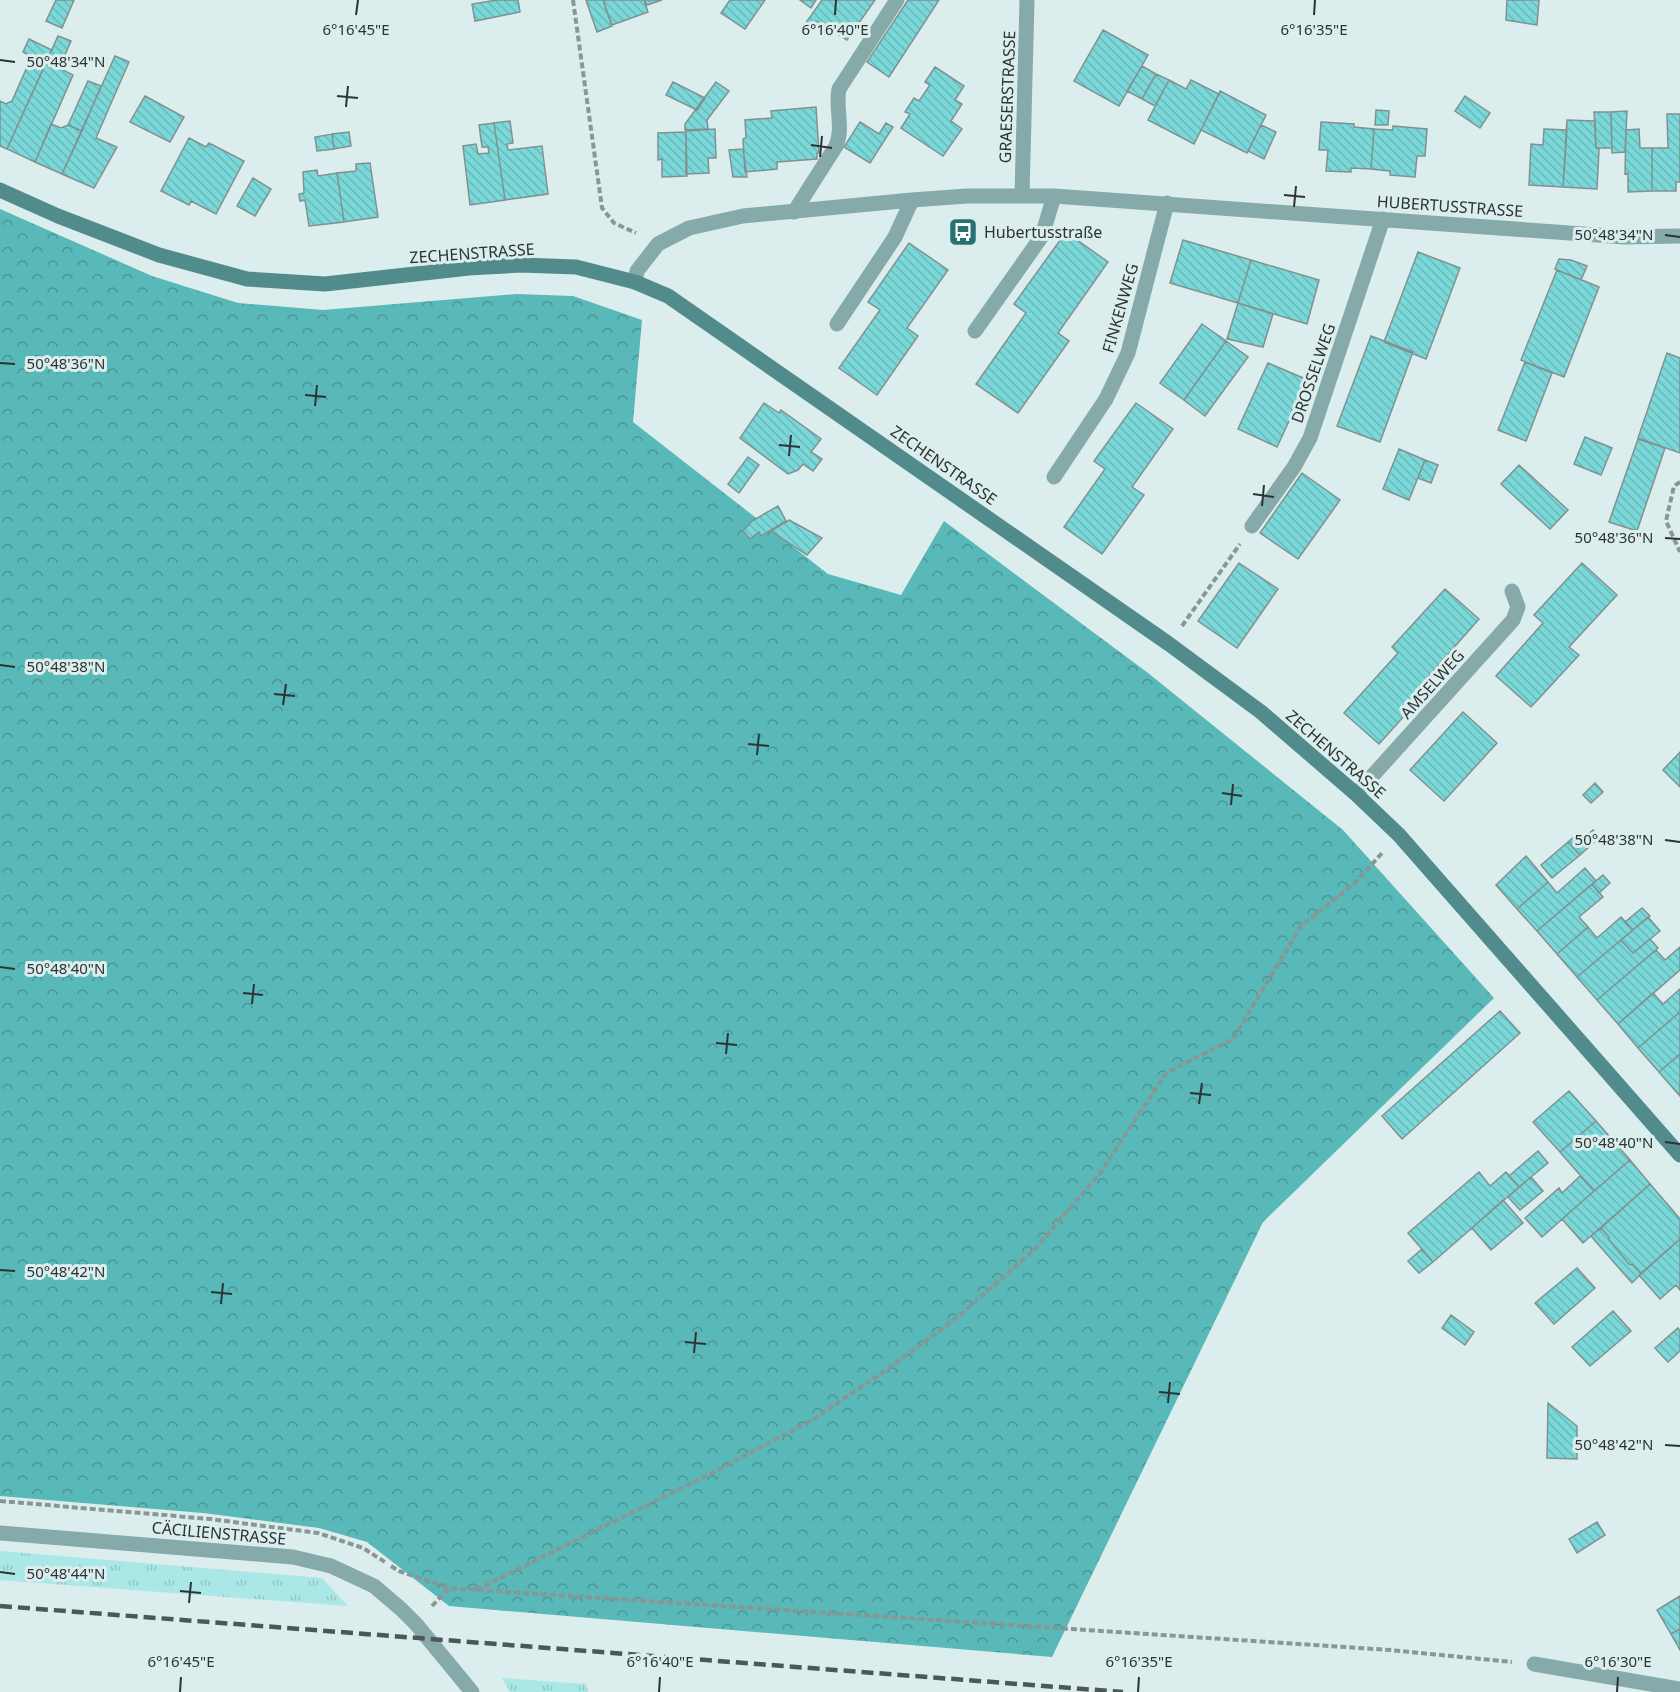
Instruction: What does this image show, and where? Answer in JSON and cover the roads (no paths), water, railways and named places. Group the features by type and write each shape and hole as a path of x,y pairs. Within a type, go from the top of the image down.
{"main road":[{"name":"ZECHENSTRASSE","path":"0,190 58,216 159,255 247,279 325,284 469,268 521,265 576,267 635,282 668,296 1169,644 1261,712 1356,794 1399,835 1680,1155"}],"street":[{"path":"794,212 836,146 841,134 836,101 839,89 897,0"},
{"name":"GRAESERSTRASSE","path":"1022,195 1027,0"},
{"name":"HUBERTUSSTRASSE","path":"635,282 637,271 658,243 689,228 743,216 912,200 1022,195 1167,203 1625,237 1680,236"},
{"path":"975,331 1042,236 1054,196"},
{"path":"837,324 895,237 912,200"},
{"name":"FINKENWEG","path":"1054,477 1106,399 1128,353 1167,203"},
{"name":"DROSSELWEG","path":"1252,526 1294,466 1310,438 1383,219"},
{"name":"AMSELWEG","path":"1356,794 1514,620 1518,607 1512,591"},
{"name":"CÄCILIENSTRASSE","path":"0,1533 293,1557 332,1566 374,1586 401,1609 472,1692"},
{"path":"1534,1664 1680,1689"}],"railway":[{"path":"0,1606 1123,1692"}],"place":[{"name":"Hubertusstraße","path":"963,232"}]}
